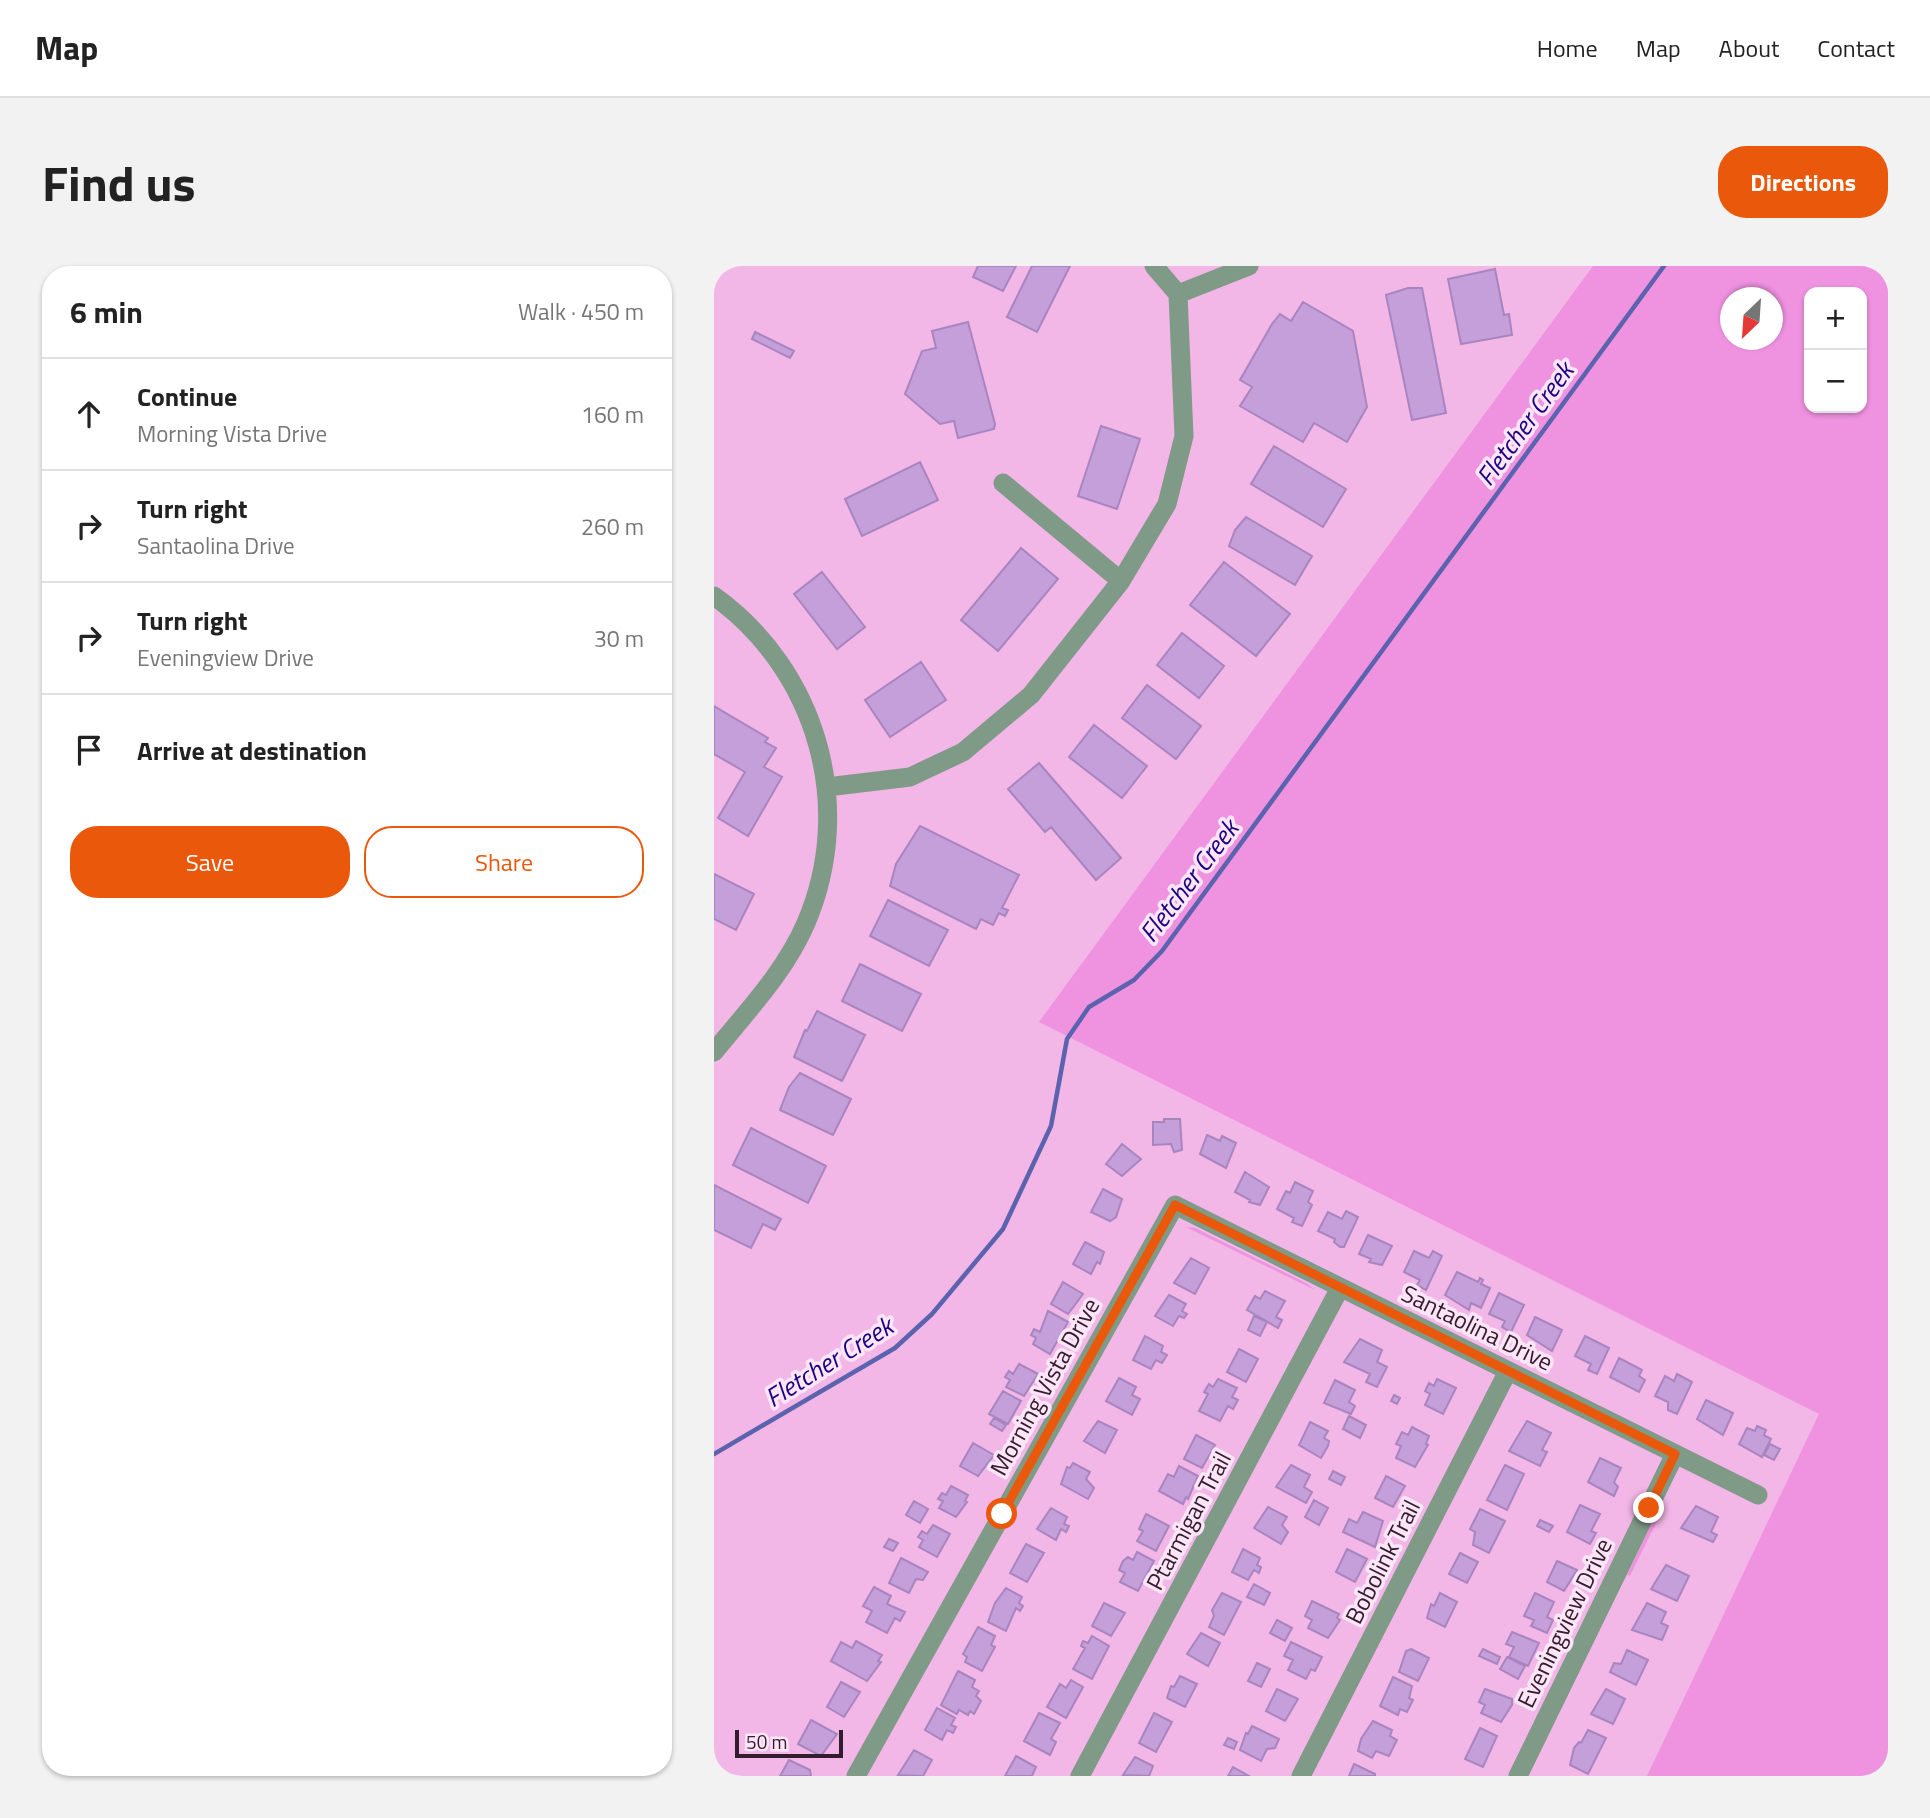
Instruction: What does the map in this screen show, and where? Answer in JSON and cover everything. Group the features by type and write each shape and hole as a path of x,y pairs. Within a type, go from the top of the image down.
{"street":[{"path":"827,787 909,777 963,752 1031,695 1121,581 1167,504 1184,436 1178,294 1154,266"},
{"path":"1178,294 1249,266"},
{"path":"1003,483 1121,581"},
{"path":"714,596 749,625 787,671 815,731 827,787 829,844 820,884 806,924 785,964 714,1052"},
{"name":"Santaolina Drive","path":"1175,1205 1758,1495"},
{"name":"Morning Vista Drive","path":"856,1776 1175,1205"},
{"name":"Ptarmigan Trail","path":"1080,1776 1340,1288"},
{"name":"Bobolink Trail","path":"1301,1776 1508,1371"},
{"name":"Eveningview Drive","path":"1518,1776 1675,1454"}],"shaded area":[{"path":"1593,266 1888,266 1888,1776 1647,1776 1819,1414 1039,1022"},
{"path":"1186,1227 1195,1228 1315,1290"},
{"path":"1655,1517 1658,1519 1630,1576 1627,1575"}],"building":[{"path":"978,266 1016,266 1003,291 973,277"},
{"path":"1032,266 1070,266 1037,332 1007,317"},
{"path":"1495,269 1504,315 1509,314 1512,335 1461,344 1448,279"},
{"path":"1408,288 1422,288 1446,413 1412,420 1386,295"},
{"path":"1303,302 1353,331 1367,407 1347,442 1314,423 1303,442 1240,406 1252,387 1240,380 1272,324 1280,314 1291,321"},
{"path":"968,322 995,424 994,429 958,438 954,421 940,424 905,394 922,351 936,348 932,331"},
{"path":"755,332 794,351 790,358 752,339"},
{"path":"1101,426 1140,439 1117,509 1078,496"},
{"path":"1274,446 1346,489 1323,527 1251,484"},
{"path":"920,462 938,500 862,536 845,499"},
{"path":"1246,517 1312,556 1295,585 1229,546 1235,530"},
{"path":"1021,548 1058,579 998,651 961,620"},
{"path":"1224,562 1290,614 1256,656 1190,605"},
{"path":"822,572 865,627 837,649 794,594"},
{"path":"1182,633 1224,666 1199,698 1157,665"},
{"path":"921,662 946,700 890,737 865,700"},
{"path":"1147,685 1201,726 1176,759 1122,718"},
{"path":"714,706 768,738 765,742 776,748 764,767 782,777 748,836 718,818 745,772 714,754"},
{"path":"1094,725 1147,766 1122,798 1069,757"},
{"path":"1039,763 1121,858 1096,880 1051,827 1045,832 1008,789"},
{"path":"920,826 1019,875 1002,908 1008,910 1005,916 999,913 993,925 981,919 976,929 890,886 896,864"},
{"path":"714,874 754,894 736,930 714,919"},
{"path":"888,900 948,930 929,966 870,936"},
{"path":"860,964 921,994 902,1031 842,1001"},
{"path":"817,1011 865,1035 842,1081 794,1057 805,1030 807,1031"},
{"path":"800,1073 851,1099 833,1135 780,1110 789,1087"},
{"path":"1164,1119 1180,1119 1182,1150 1174,1152 1171,1144 1153,1145 1153,1122 1164,1122"},
{"path":"751,1128 826,1166 808,1203 733,1165"},
{"path":"1207,1135 1220,1141 1222,1136 1236,1143 1226,1168 1200,1154"},
{"path":"1122,1144 1141,1159 1122,1176 1106,1164"},
{"path":"1245,1172 1269,1187 1260,1205 1249,1202 1250,1200 1235,1192"},
{"path":"1295,1182 1313,1191 1308,1202 1312,1205 1302,1226 1292,1222 1294,1218 1277,1209 1286,1191 1290,1193"},
{"path":"714,1185 781,1219 775,1230 763,1224 751,1248 714,1230"},
{"path":"1103,1189 1122,1199 1116,1217 1110,1221 1091,1212"},
{"path":"1346,1211 1358,1217 1344,1247 1340,1247 1334,1242 1335,1239 1318,1231 1328,1212 1342,1219"},
{"path":"1368,1235 1392,1246 1382,1265 1369,1262 1371,1259 1359,1254"},
{"path":"1085,1242 1104,1252 1100,1264 1097,1262 1091,1274 1073,1264"},
{"path":"1414,1251 1429,1258 1433,1251 1442,1256 1426,1290 1417,1285 1420,1280 1404,1272"},
{"path":"1191,1258 1209,1268 1195,1294 1174,1283"},
{"path":"1457,1272 1478,1282 1480,1278 1483,1280 1481,1284 1490,1288 1481,1308 1471,1303 1469,1310 1445,1295"},
{"path":"1063,1282 1083,1294 1068,1314 1051,1304"},
{"path":"1265,1291 1285,1301 1276,1317 1282,1320 1278,1328 1247,1310 1255,1296 1260,1299"},
{"path":"1499,1293 1524,1305 1511,1332 1502,1327 1505,1321 1489,1314"},
{"path":"1169,1295 1186,1304 1182,1311 1187,1314 1184,1318 1179,1316 1173,1326 1155,1316"},
{"path":"1048,1311 1068,1322 1050,1354 1033,1344 1036,1338 1031,1335 1034,1329 1040,1332"},
{"path":"1254,1316 1267,1322 1260,1336 1248,1330"},
{"path":"1535,1317 1562,1330 1552,1351 1527,1335"},
{"path":"1145,1336 1163,1346 1161,1352 1167,1355 1162,1363 1156,1360 1151,1369 1133,1360"},
{"path":"1585,1336 1609,1348 1597,1374 1588,1370 1591,1364 1575,1356"},
{"path":"1360,1339 1382,1350 1377,1362 1387,1367 1377,1387 1366,1382 1370,1374 1344,1362"},
{"path":"1239,1349 1258,1359 1246,1382 1227,1372"},
{"path":"1619,1358 1642,1370 1639,1376 1645,1380 1639,1392 1610,1377"},
{"path":"1019,1364 1038,1374 1024,1396 1006,1387 1010,1380 1005,1377 1009,1371 1013,1374"},
{"path":"1677,1374 1692,1382 1677,1414 1668,1410 1668,1402 1655,1396 1665,1376 1674,1381"},
{"path":"1119,1378 1136,1387 1132,1395 1140,1399 1132,1415 1106,1401"},
{"path":"1218,1379 1237,1388 1232,1397 1238,1400 1233,1409 1228,1406 1220,1421 1199,1411 1208,1394 1204,1392 1209,1384 1213,1387"},
{"path":"1437,1379 1456,1388 1443,1414 1425,1405 1430,1394 1425,1391 1429,1383 1434,1386"},
{"path":"1335,1380 1355,1390 1349,1402 1355,1406 1351,1414 1324,1403"},
{"path":"1003,1391 1021,1401 1008,1424 989,1414"},
{"path":"1394,1395 1400,1398 1397,1404 1391,1401"},
{"path":"1706,1400 1733,1413 1723,1435 1697,1419"},
{"path":"1349,1416 1366,1425 1360,1438 1343,1429"},
{"path":"994,1418 1006,1425 1002,1431 990,1424"},
{"path":"1098,1421 1117,1430 1105,1453 1084,1441"},
{"path":"1527,1421 1551,1433 1542,1450 1547,1452 1540,1466 1509,1451"},
{"path":"1310,1422 1328,1431 1324,1438 1329,1441 1328,1446 1321,1458 1299,1445"},
{"path":"1757,1426 1766,1430 1764,1435 1771,1439 1762,1457 1739,1444 1747,1428 1755,1431"},
{"path":"1412,1427 1429,1436 1428,1445 1415,1467 1396,1458 1401,1446 1396,1444 1402,1432 1408,1435"},
{"path":"1196,1435 1215,1445 1202,1468 1184,1459"},
{"path":"973,1443 994,1455 978,1476 960,1466"},
{"path":"1770,1444 1780,1449 1774,1460 1764,1455"},
{"path":"1600,1458 1621,1468 1614,1482 1618,1487 1614,1496 1588,1482"},
{"path":"1073,1463 1090,1472 1086,1479 1094,1488 1088,1499 1061,1484 1067,1467 1070,1468"},
{"path":"1291,1465 1310,1475 1304,1487 1312,1492 1306,1503 1276,1487"},
{"path":"1505,1465 1524,1474 1507,1510 1487,1500"},
{"path":"1179,1466 1198,1476 1183,1504 1159,1491 1168,1474 1174,1477"},
{"path":"1333,1471 1345,1477 1341,1485 1329,1479"},
{"path":"1386,1476 1405,1486 1393,1507 1375,1498"},
{"path":"951,1486 968,1495 965,1501 967,1502 956,1517 939,1508 943,1501 938,1499 942,1493 946,1495"},
{"path":"1314,1500 1328,1508 1319,1525 1305,1517"},
{"path":"914,1501 928,1509 920,1523 906,1515"},
{"path":"1580,1505 1600,1514 1591,1531 1596,1533 1590,1544 1567,1532"},
{"path":"1696,1506 1718,1517 1711,1532 1717,1535 1713,1542 1681,1528"},
{"path":"1268,1507 1287,1517 1282,1525 1288,1532 1281,1544 1254,1528"},
{"path":"1051,1508 1067,1517 1064,1524 1069,1526 1066,1532 1061,1529 1056,1540 1037,1529"},
{"path":"1480,1509 1505,1521 1489,1553 1473,1545 1475,1532 1470,1529"},
{"path":"1363,1512 1383,1521 1375,1547 1343,1532 1349,1519 1357,1523"},
{"path":"1146,1514 1169,1526 1156,1551 1137,1541 1143,1531 1139,1529"},
{"path":"1540,1520 1553,1526 1549,1532 1537,1526"},
{"path":"933,1525 950,1534 937,1557 919,1547 923,1540 918,1537 922,1531 927,1534"},
{"path":"889,1539 898,1543 893,1551 884,1547"},
{"path":"1026,1544 1044,1553 1027,1582 1010,1573"},
{"path":"1243,1549 1260,1558 1257,1565 1261,1567 1259,1573 1254,1570 1248,1580 1232,1572"},
{"path":"1347,1549 1367,1559 1355,1582 1336,1572"},
{"path":"1137,1552 1154,1561 1138,1591 1120,1582 1125,1573 1119,1570 1123,1561 1128,1557 1133,1560"},
{"path":"1460,1553 1478,1562 1467,1583 1449,1574"},
{"path":"901,1558 928,1572 923,1580 916,1579 909,1593 889,1583"},
{"path":"1557,1561 1577,1570 1564,1591 1547,1582"},
{"path":"1666,1565 1689,1576 1677,1601 1651,1589"},
{"path":"1254,1584 1270,1593 1264,1605 1247,1597"},
{"path":"874,1587 891,1596 887,1604 905,1612 900,1621 895,1618 887,1633 866,1622 872,1611 863,1606"},
{"path":"1006,1588 1022,1597 1019,1603 1023,1606 1020,1611 1016,1608 1006,1631 988,1622 995,1603"},
{"path":"1222,1593 1241,1602 1224,1635 1209,1627 1214,1616 1212,1610"},
{"path":"1440,1593 1457,1602 1445,1627 1427,1618 1431,1604 1434,1606"},
{"path":"1535,1593 1554,1602 1547,1617 1553,1620 1547,1633 1531,1626 1534,1620 1524,1616"},
{"path":"1312,1601 1339,1614 1337,1618 1340,1620 1328,1638 1308,1628 1312,1620 1305,1616"},
{"path":"1104,1603 1125,1613 1111,1636 1092,1626"},
{"path":"1647,1603 1666,1612 1661,1623 1668,1626 1662,1640 1632,1630"},
{"path":"1277,1620 1292,1628 1285,1641 1270,1633"},
{"path":"978,1627 995,1636 991,1645 995,1647 982,1671 965,1662 967,1657 963,1654"},
{"path":"1512,1632 1539,1643 1528,1666 1509,1657 1514,1647 1506,1644"},
{"path":"1201,1633 1220,1643 1208,1666 1187,1654"},
{"path":"1092,1636 1109,1646 1092,1679 1073,1669 1085,1648 1081,1646 1083,1641 1088,1643"},
{"path":"856,1641 882,1655 878,1661 881,1662 867,1681 831,1661 841,1642 852,1648"},
{"path":"1291,1642 1322,1657 1315,1671 1311,1669 1306,1679 1288,1670 1293,1660 1284,1656"},
{"path":"1411,1649 1429,1658 1418,1681 1399,1672 1406,1651"},
{"path":"1483,1649 1500,1657 1497,1664 1479,1656"},
{"path":"1627,1650 1648,1660 1636,1685 1610,1672 1614,1663 1621,1664"},
{"path":"1507,1657 1525,1666 1518,1679 1500,1669"},
{"path":"1257,1663 1270,1669 1261,1687 1248,1681"},
{"path":"958,1671 975,1680 972,1687 979,1691 976,1696 981,1701 974,1714 970,1711 968,1715 959,1710 957,1714 941,1705"},
{"path":"1180,1676 1197,1684 1185,1707 1167,1698 1171,1686 1174,1687"},
{"path":"1393,1677 1412,1686 1409,1698 1413,1700 1407,1712 1400,1709 1398,1715 1380,1706"},
{"path":"1071,1680 1083,1687 1066,1718 1047,1707 1060,1684 1066,1688"},
{"path":"841,1682 860,1692 844,1717 827,1707"},
{"path":"1277,1689 1298,1699 1285,1721 1266,1711"},
{"path":"1485,1689 1512,1699 1512,1705 1501,1722 1481,1713 1485,1705 1479,1702"},
{"path":"1606,1689 1625,1699 1613,1724 1591,1714"},
{"path":"937,1708 955,1718 951,1725 956,1727 953,1733 947,1730 942,1740 925,1730"},
{"path":"1039,1713 1060,1723 1051,1739 1056,1742 1050,1755 1024,1741"},
{"path":"1154,1713 1172,1722 1156,1752 1139,1743"},
{"path":"811,1720 837,1734 821,1756 798,1744"},
{"path":"1373,1721 1392,1730 1390,1736 1397,1740 1389,1756 1376,1751 1372,1758 1358,1751 1361,1739"},
{"path":"1252,1726 1279,1739 1275,1748 1267,1749 1261,1761 1240,1750 1246,1733 1248,1734"},
{"path":"1480,1728 1497,1736 1483,1767 1465,1759"},
{"path":"1588,1730 1606,1738 1588,1774 1570,1765 1574,1748 1581,1743"},
{"path":"1228,1738 1237,1742 1234,1749 1224,1745"},
{"path":"914,1750 932,1760 923,1776 898,1775"},
{"path":"1016,1756 1036,1767 1032,1776 1005,1776"},
{"path":"1135,1757 1153,1766 1149,1776 1123,1775"},
{"path":"789,1760 810,1770 811,1776 780,1776"},
{"path":"1354,1764 1375,1774 1375,1776 1349,1776"},
{"path":"1233,1767 1249,1776 1228,1776"}],"waterway":[{"name":"Fletcher Creek","path":"714,1454 895,1348 932,1314 1003,1229 1051,1126 1067,1039 1089,1007 1134,980 1162,951 1664,266"}],"route":[{"path":"1002,1514 1175,1205 1675,1454 1649,1508"}]}
